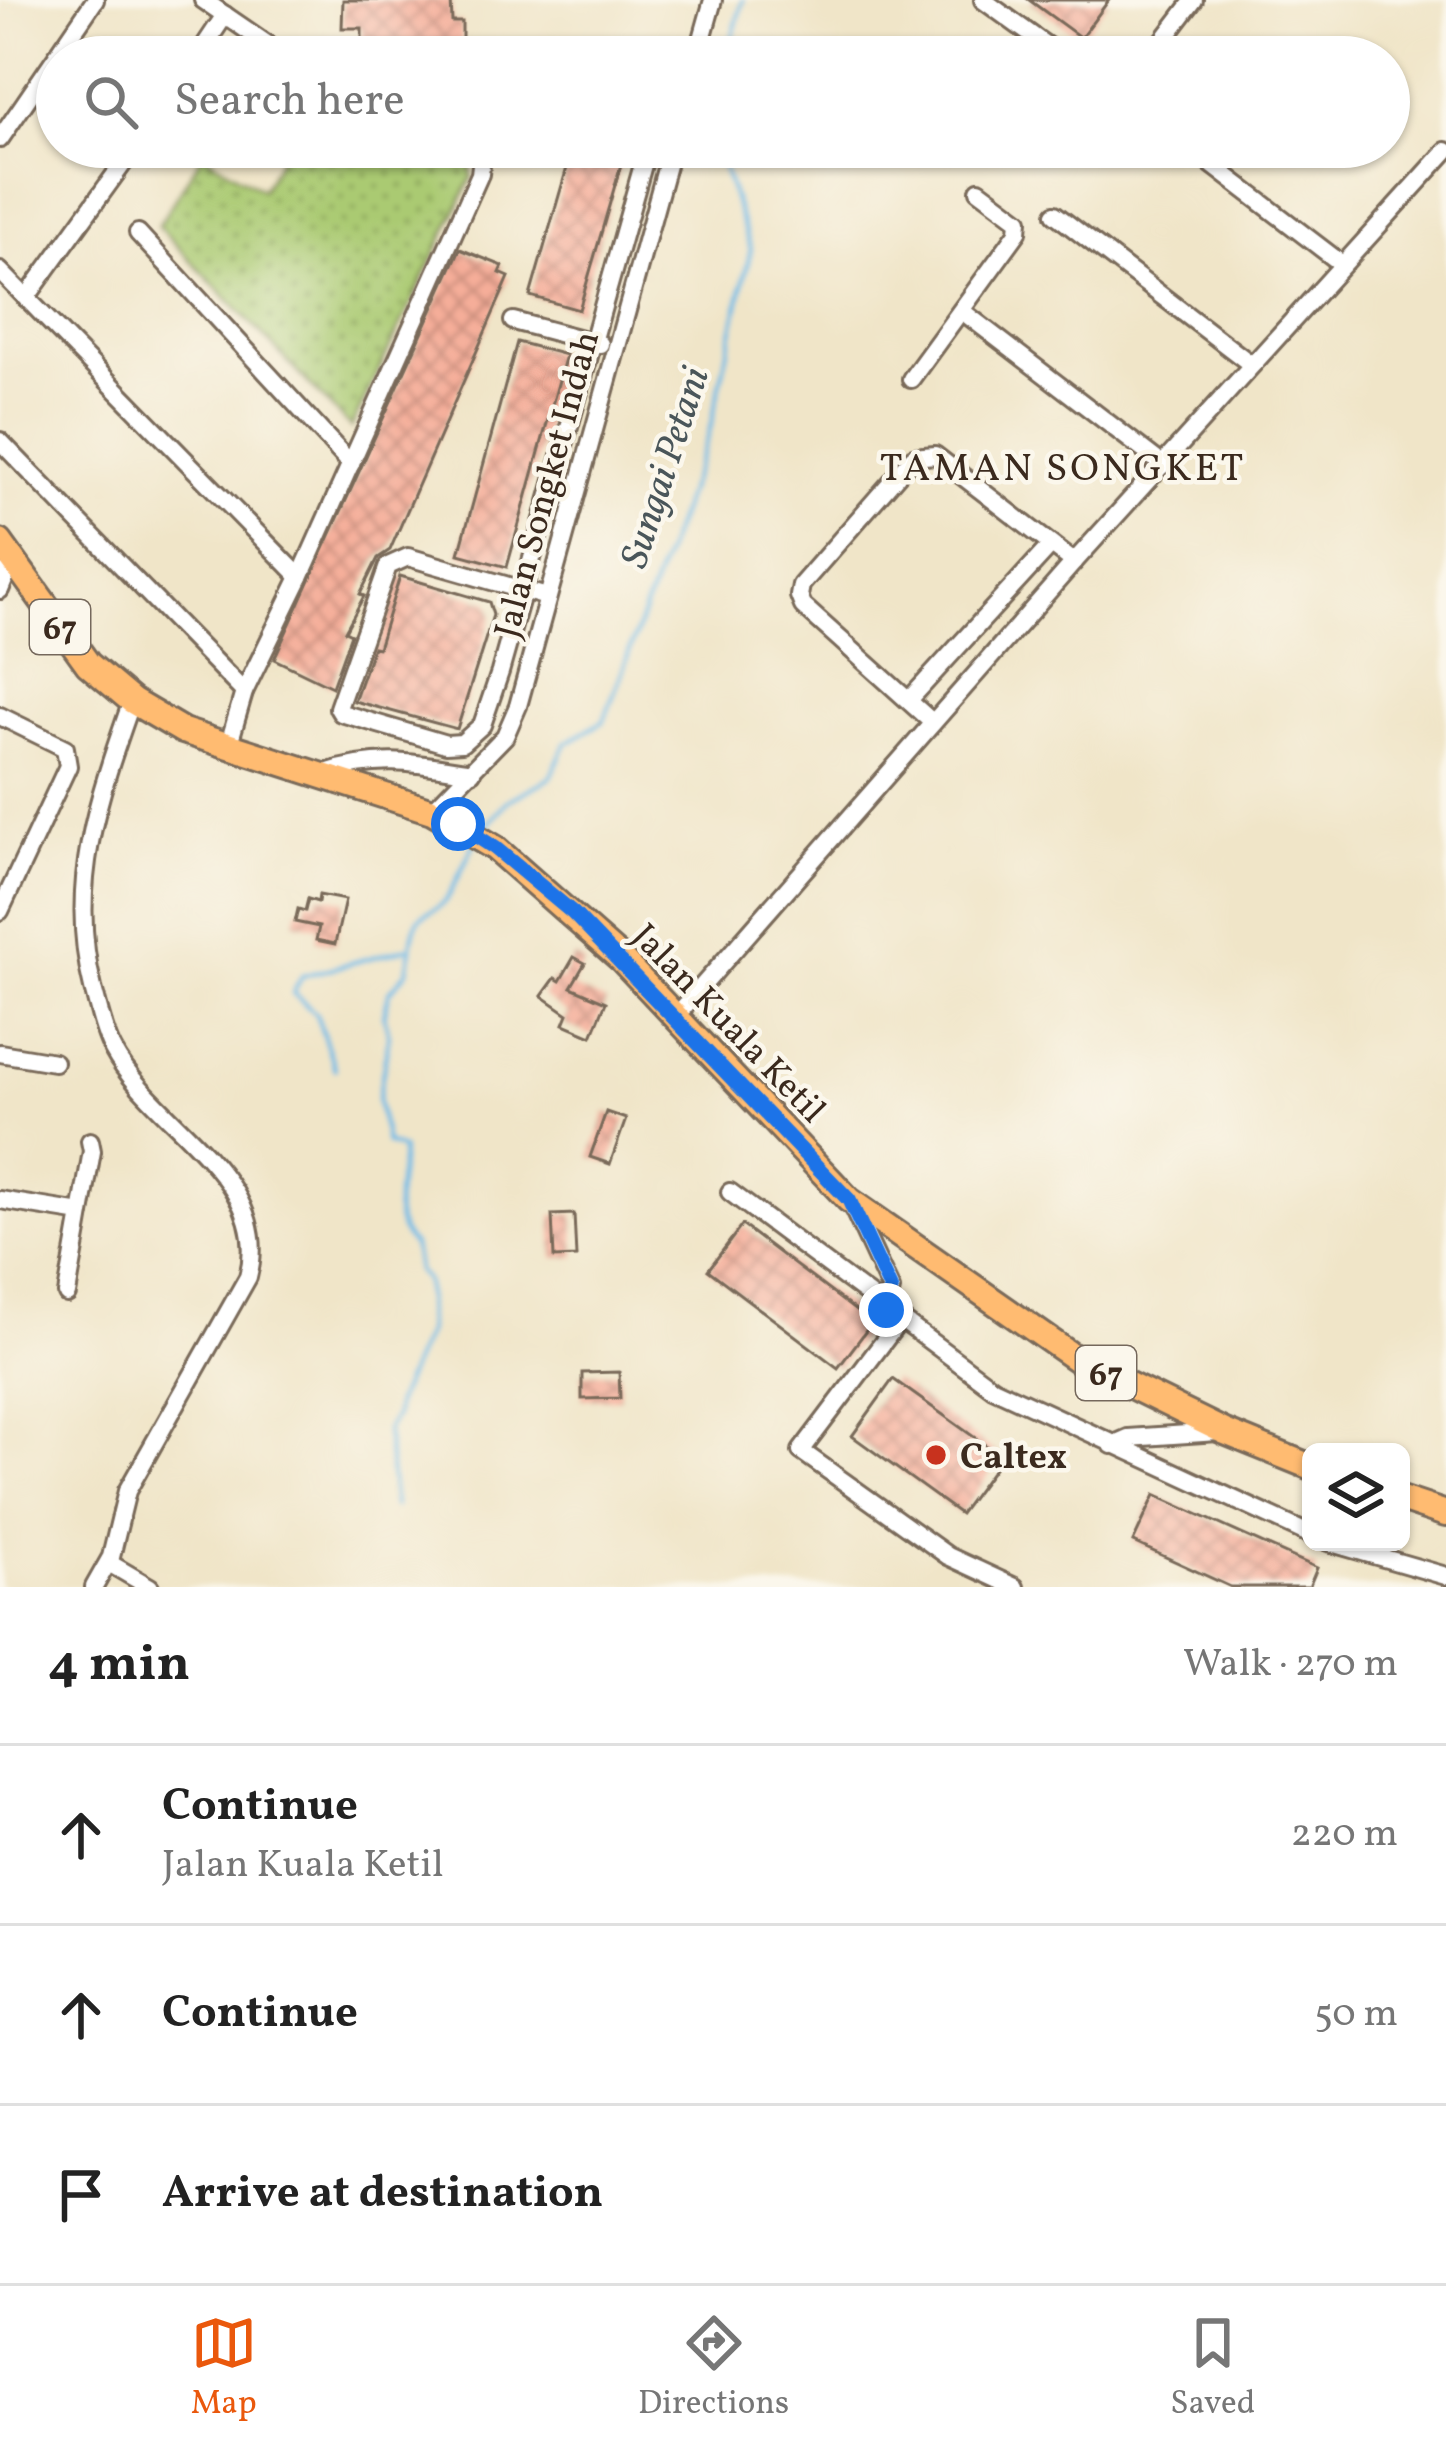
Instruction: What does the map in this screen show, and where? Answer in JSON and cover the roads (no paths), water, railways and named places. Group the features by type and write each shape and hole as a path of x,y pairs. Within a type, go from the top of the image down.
{"main road":[{"name":"Jalan Kuala Ketil","path":"6,550 88,664 133,701 183,731 432,811 495,848 573,913 849,1200 1078,1360 1225,1432 1302,1463"},
{"path":"1410,1502 1446,1514"}],"street":[{"path":"70,36 95,0"},
{"path":"203,0 255,36"},
{"path":"703,36 712,0"},
{"path":"983,0 1033,36"},
{"path":"1167,36 1194,0"},
{"path":"211,36 225,16"},
{"path":"0,139 36,86"},
{"path":"676,1016 1074,562 1446,151"},
{"path":"26,298 119,168"},
{"path":"228,746 244,692 352,464 481,168"},
{"path":"547,597 522,590 408,557 400,557 388,566 339,696 341,713 446,744 462,743 482,725 522,590 642,168"},
{"name":"Jalan Songket Indah","path":"432,811 505,736 512,721 666,168"},
{"path":"1216,168 1342,264"},
{"path":"911,379 1020,226 1013,214 980,190"},
{"path":"1055,214 1252,365"},
{"path":"138,233 352,464"},
{"path":"0,271 300,577"},
{"path":"962,311 1162,465"},
{"path":"513,321 616,348"},
{"path":"0,440 244,692"},
{"path":"932,722 803,606 799,596 801,585 871,505 914,457 935,454 1074,562"},
{"path":"909,700 1052,544"},
{"path":"0,590 6,550"},
{"path":"94,1587 109,1563 127,1491 248,1277 254,1253 250,1226 219,1170 114,1052 89,970 82,926 87,846 101,789 133,701"},
{"path":"0,716 65,748 68,757 68,766 0,909"},
{"path":"325,773 359,762 387,760 472,772"},
{"path":"0,1053 55,1062"},
{"path":"67,1294 90,1141"},
{"path":"730,1192 993,1388 1302,1530"},
{"path":"0,1200 81,1213"},
{"path":"849,1200 891,1290 893,1315 801,1451 948,1556 1015,1587"},
{"path":"1112,1445 1128,1438 1225,1432"},
{"path":"1359,1551 1446,1576"},
{"path":"109,1563 150,1587"}],"waterway":[{"name":"Sungai Petani","path":"733,36 743,0"},
{"name":"Sungai Petani","path":"483,830 507,801 550,778 566,743 604,721 709,433 751,249 723,168"},
{"path":"335,1069 316,1014 293,993 302,976 411,947 416,924 448,897 474,844"},
{"path":"394,1507 386,1430 427,1331 426,1281 417,1271 413,1245 396,1213 402,1149 386,1143 378,1100 389,1035 384,1016 389,993 407,971 411,949"}],"place":[{"name":"Caltex","path":"936,1455"}],"district":[{"name":"TAMAN SONGKET","path":"1063,466"}]}
